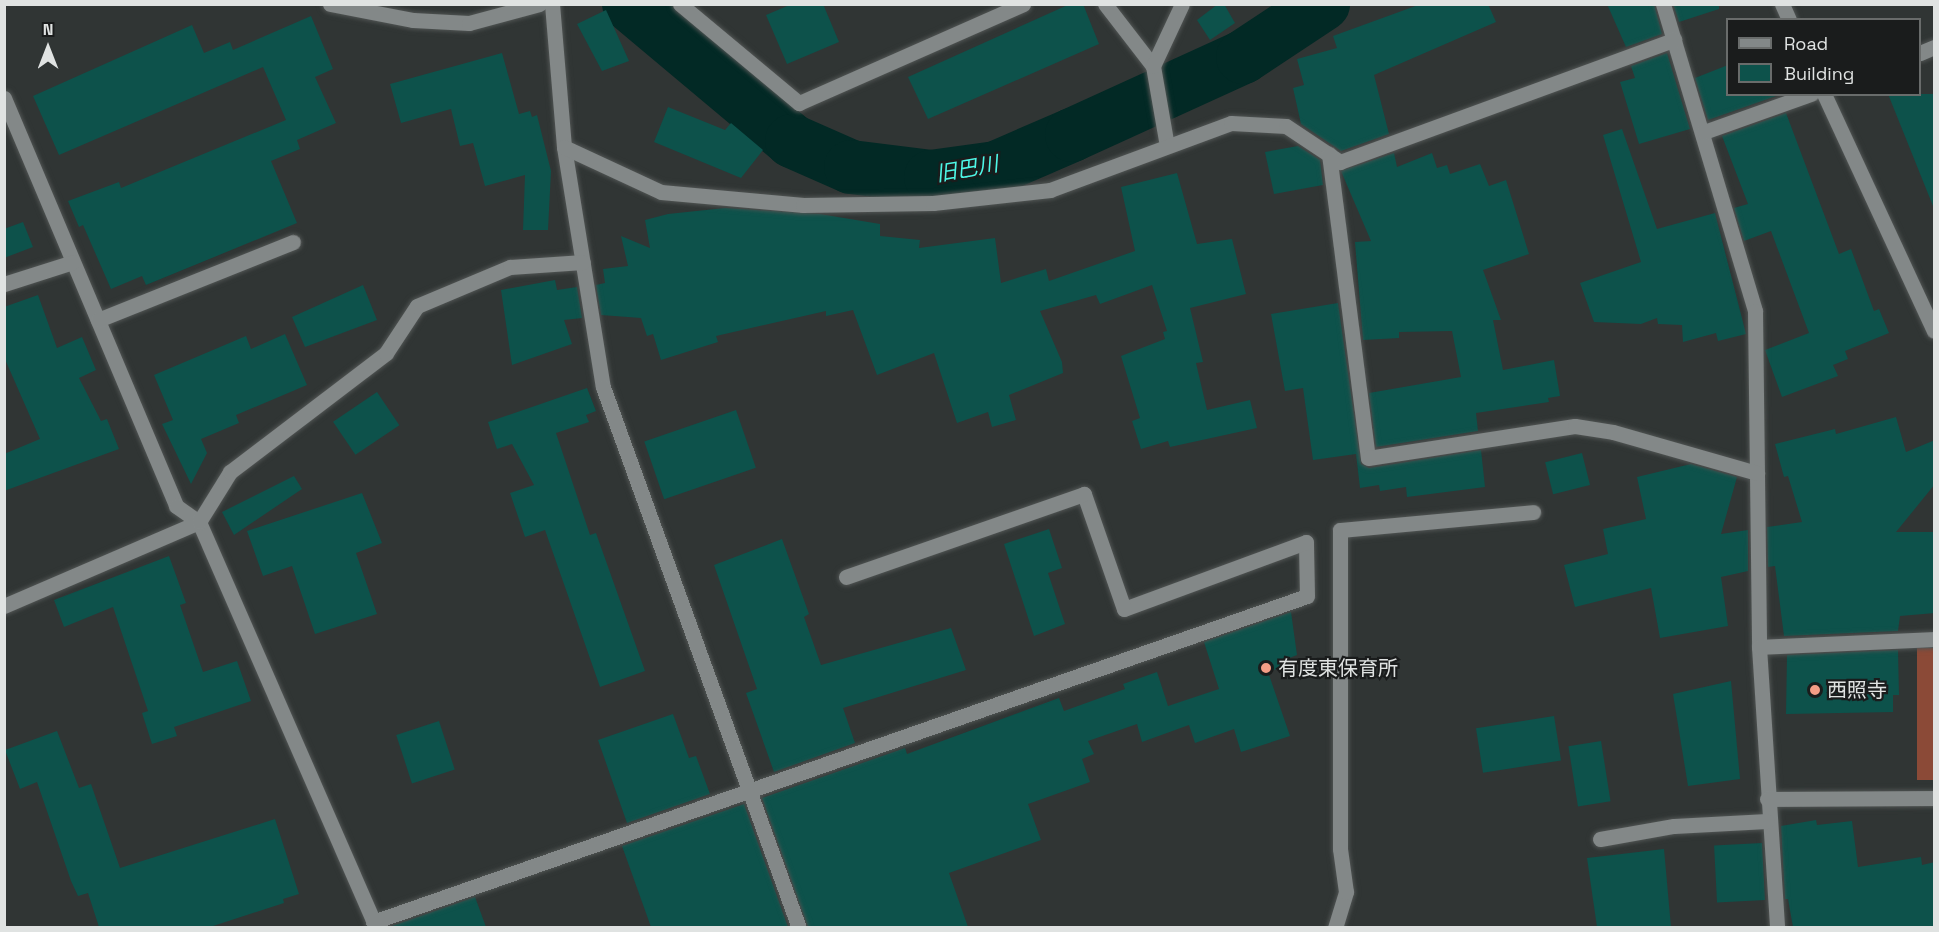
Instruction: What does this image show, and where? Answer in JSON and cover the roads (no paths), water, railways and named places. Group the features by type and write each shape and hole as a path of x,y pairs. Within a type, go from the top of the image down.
{"street":[{"path":"330,4 413,20 469,23 540,4"},
{"path":"552,4 564,147 603,387 752,790 799,927"},
{"path":"680,4 799,102 1023,4"},
{"path":"1105,4 1153,66 1167,146"},
{"path":"1153,66 1182,4"},
{"path":"1664,4 1704,132 1755,311 1759,646 1767,821 1776,927"},
{"path":"1782,4 1788,18"},
{"path":"564,147 661,192 803,205 933,203 1050,190 1231,123 1286,126 1340,162 1674,40"},
{"path":"1921,53 1935,47"},
{"path":"1704,132 1804,96"},
{"path":"1825,96 1935,331"},
{"path":"4,98 176,506 199,522 374,925 1307,596 1306,542 1124,609 1084,494 846,577"},
{"path":"1329,154 1368,458 1575,426 1613,432 1757,473"},
{"path":"98,320 293,242"},
{"path":"4,285 73,262"},
{"path":"4,606 199,522 230,472 386,353 417,306 510,267 583,262"},
{"path":"1335,927 1346,892 1340,849 1340,530 1533,512"},
{"path":"1759,646 1935,639"},
{"path":"1767,799 1935,798"},
{"path":"1600,839 1674,826 1767,821"}],"waterway":[{"name":"旧巴川","path":"629,4 792,141 851,167 931,177 996,168 1072,135 1243,57 1323,4"}],"place":[{"name":"有度東保育所","path":"1266,668"},
{"name":"西照寺","path":"1815,690"}]}
